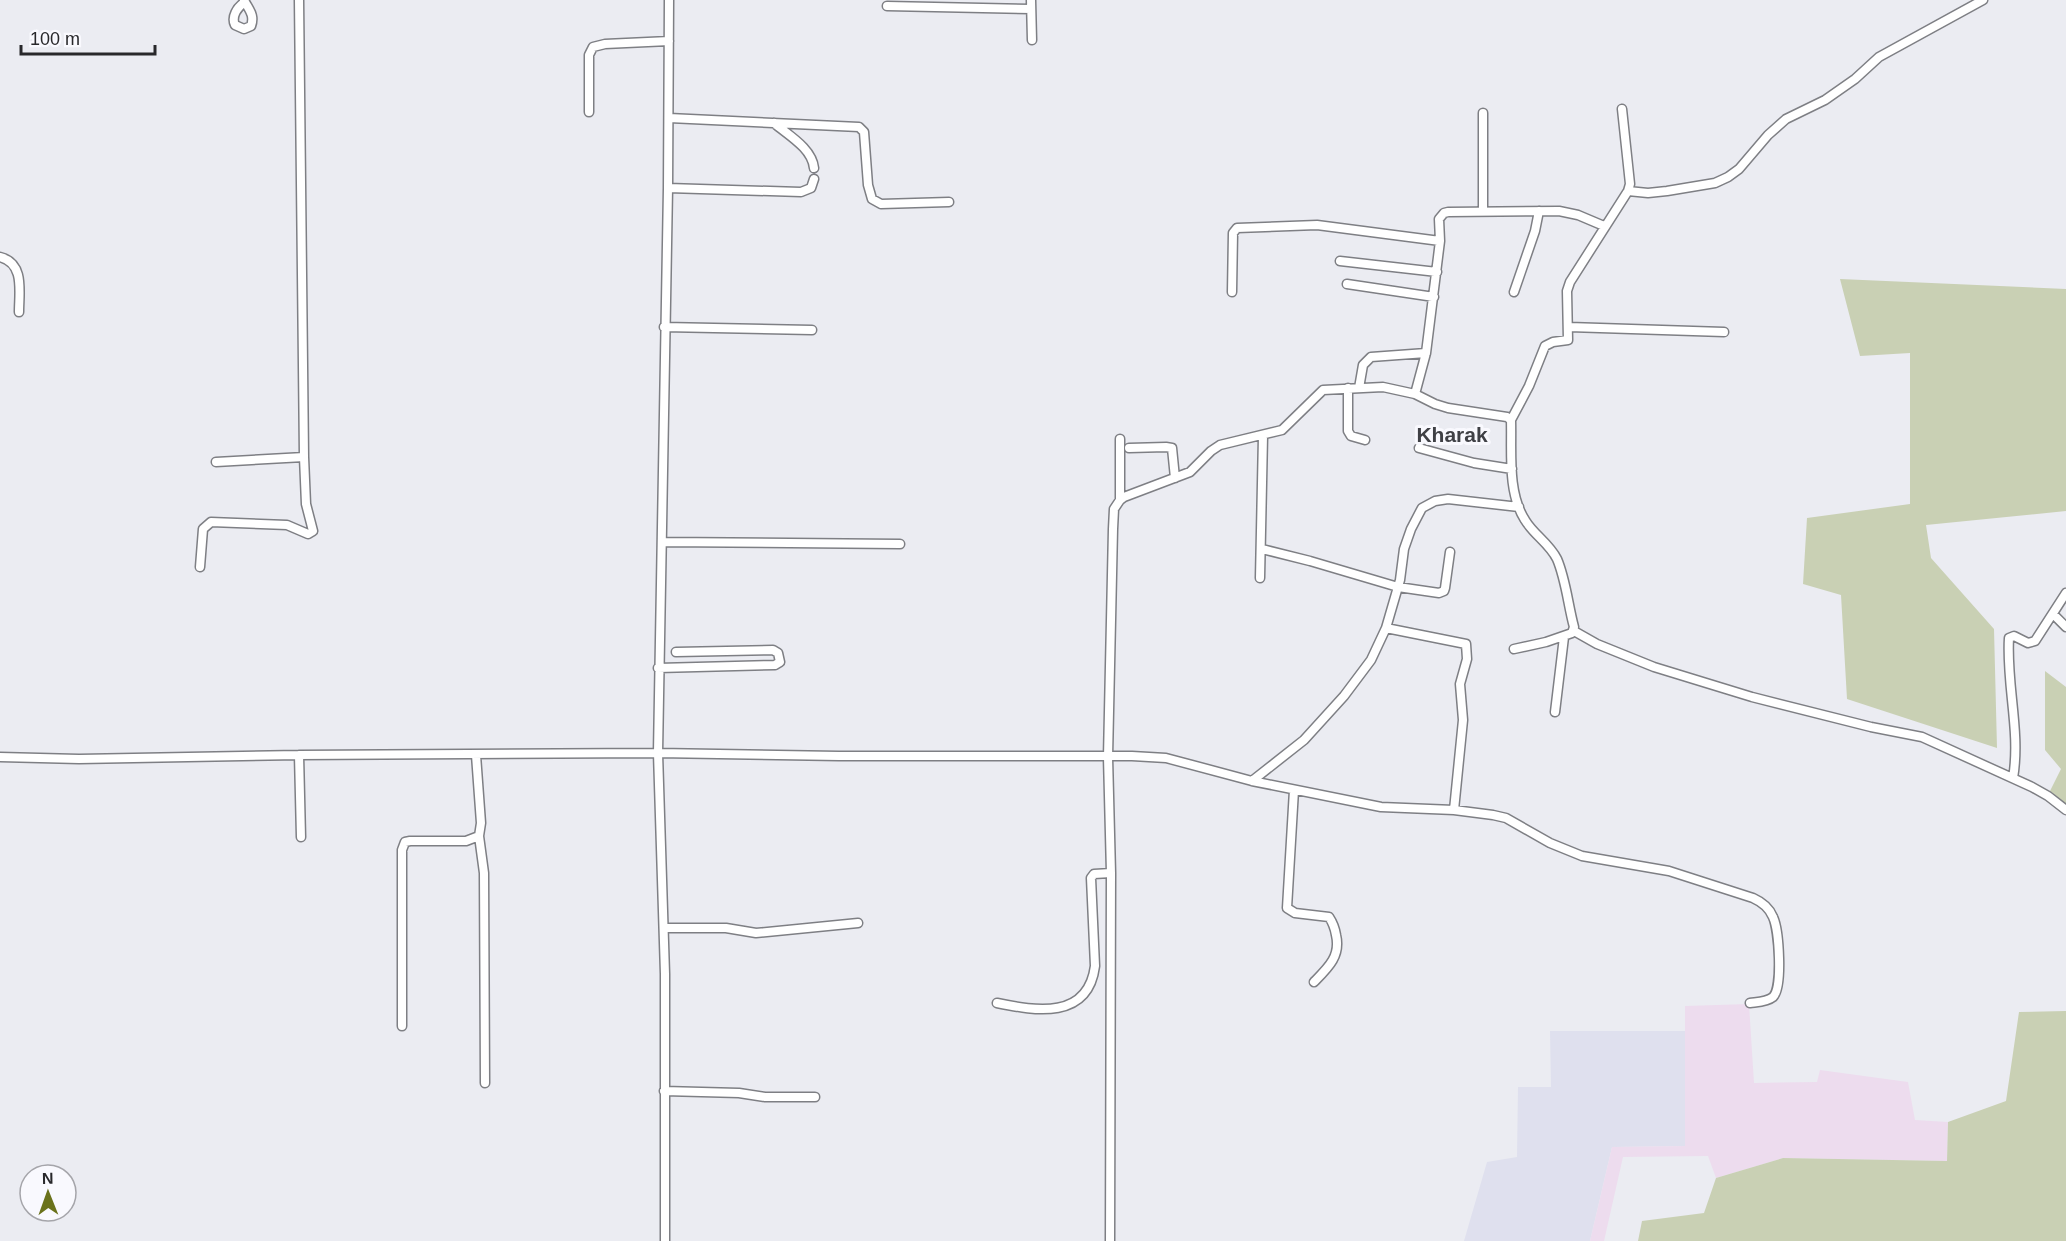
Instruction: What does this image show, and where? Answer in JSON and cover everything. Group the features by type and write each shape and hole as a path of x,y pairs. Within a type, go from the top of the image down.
{"street":[{"path":"200,567 203,529 211,522 286,525 306,533 312,532 313,527 306,504 304,457 299,0"},
{"path":"665,1241 664,928 658,753 658,668 668,188 669,0"},
{"path":"1628,191 1648,193 1667,191 1715,183 1728,177 1739,169 1768,135 1786,119 1825,100 1860,75 1879,57 1983,0"},
{"path":"887,6 1031,4 1032,40"},
{"path":"589,112 589,55 593,47 605,44 669,41"},
{"path":"1574,631 1558,563 1551,549 1526,522 1519,507 1512,469 1511,420 1529,386 1542,350 1550,343 1568,340 1567,291 1570,282 1605,226 1620,207 1628,191 1630,184 1622,109"},
{"path":"1483,113 1483,211"},
{"path":"669,118 859,127 864,132 868,185 872,199 881,204 949,202"},
{"path":"773,123 808,152 814,168"},
{"path":"668,188 801,192 811,188 814,179"},
{"path":"1514,292 1535,231 1539,211"},
{"path":"1415,394 1426,353 1437,272 1440,241 1439,219 1444,213 1559,211 1578,215 1605,226"},
{"path":"1232,292 1233,233 1237,228 1317,225 1440,241"},
{"path":"0,257 9,260 15,266 18,275 19,312"},
{"path":"1340,261 1437,272"},
{"path":"1347,284 1434,297"},
{"path":"664,327 813,330"},
{"path":"1569,327 1724,332"},
{"path":"1359,388 1363,365 1371,357 1426,353"},
{"path":"1110,1241 1111,873 1108,757 1114,509 1120,500 1130,494 1194,470 1207,454 1220,445 1263,436 1285,428 1319,391 1383,387 1415,394 1440,406 1502,415 1511,420"},
{"path":"1348,388 1348,431 1355,438 1365,440"},
{"path":"1260,578 1263,436"},
{"path":"1120,439 1120,500"},
{"path":"1129,448 1172,448 1175,478"},
{"path":"1419,448 1465,461 1512,469"},
{"path":"216,462 304,457"},
{"path":"1252,781 1310,735 1371,660 1386,628 1402,569 1404,549 1419,513 1427,505 1448,499 1519,507"},
{"path":"662,542 900,544"},
{"path":"1262,549 1398,586 1442,593 1445,588 1450,552"},
{"path":"2013,777 2015,753 2009,638 2014,636 2028,643 2036,641 2066,593"},
{"path":"2053,614 2066,627"},
{"path":"1386,628 1466,644 1467,660 1460,684 1463,720 1454,810"},
{"path":"1514,649 1564,637 1574,631"},
{"path":"1574,631 1597,644 1654,667 1752,697 1871,727 1922,737 2013,777 2048,796 2066,810"},
{"path":"1555,712 1564,637"},
{"path":"658,668 775,665 780,662 778,653 773,650 676,652"},
{"path":"0,757 79,759 658,753 1166,758 1252,781 1381,807 1454,810 1493,815 1506,819 1576,854 1669,871 1762,902 1770,910 1776,925 1779,972 1773,997 1750,1003"},
{"path":"299,755 301,837"},
{"path":"476,755 481,823 478,836 484,873 485,1083"},
{"path":"1294,790 1287,908 1295,913 1329,917 1337,939 1334,959 1314,981"},
{"path":"402,1026 404,845 410,841 466,841 478,836"},
{"path":"997,1003 1025,1009 1056,1008 1075,1002 1085,994 1094,978 1095,966 1091,878 1094,874 1111,873"},
{"path":"664,928 726,928 756,933 858,923"},
{"path":"664,1091 739,1093 765,1097 815,1097"}],"shaded area":[{"path":"1749,1004 1754,1083 1817,1082 1820,1070 1908,1082 1915,1120 1948,1122 1947,1161 1783,1158 1716,1178 1708,1156 1623,1157 1604,1241 1590,1241 1612,1147 1685,1146 1685,1006"},
{"path":"1550,1031 1685,1031 1685,1146 1612,1147 1590,1241 1464,1241 1487,1162 1517,1157 1518,1087 1551,1087"}],"green space":[{"path":"1840,279 2066,289 2066,511 1926,525 1931,558 1994,629 1997,748 1847,699 1841,595 1803,584 1807,518 1910,504 1910,353 1860,356"},
{"path":"2045,671 2066,687 2066,804 2050,791 2061,769 2045,750"},
{"path":"2066,1011 2066,1241 1638,1241 1642,1221 1704,1213 1716,1178 1783,1158 1947,1161 1948,1122 2006,1101 2019,1012"}],"district":[{"name":"Kharak","path":"1452,434"}]}
